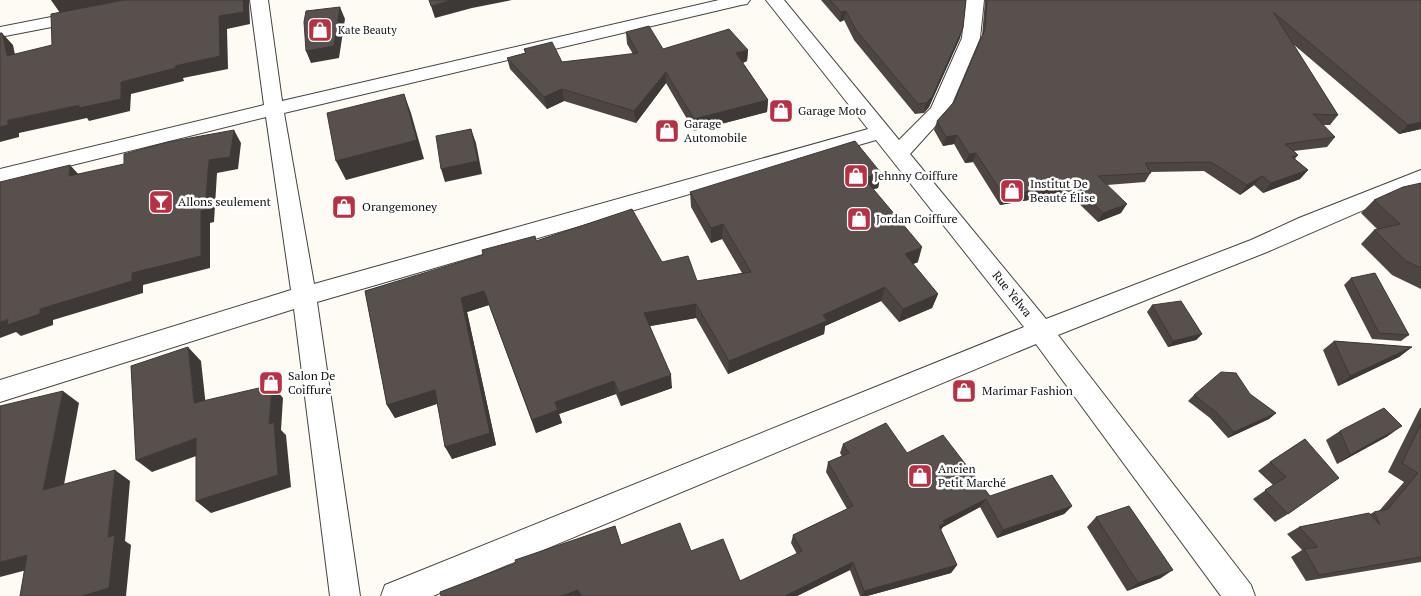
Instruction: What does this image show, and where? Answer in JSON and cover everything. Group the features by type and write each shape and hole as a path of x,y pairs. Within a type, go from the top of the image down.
{"street":[{"path":"259,0 274,109 304,296 345,596"},
{"path":"0,176 274,109 741,0"},
{"name":"Rue Yelwa","path":"775,0 1041,330 1240,596"},
{"path":"899,153 940,111 971,38 975,8 974,0"},
{"path":"0,32 95,13"},
{"path":"0,391 304,296 880,132"},
{"path":"396,596 1041,330 1259,246 1316,220 1421,177"}],"building":[{"path":"125,0 243,0 244,12 219,16 220,56 175,66 176,68 121,82 121,99 79,108 79,105 8,120 8,125 0,127 0,33 2,33 7,56 52,45 51,14"},
{"path":"429,0 451,0 431,6"},
{"path":"830,0 966,0 963,28 932,97 926,103 918,104 856,30 846,11 841,12"},
{"path":"987,0 1421,0 1421,122 1408,125 1273,12 1338,115 1313,114 1335,137 1285,144 1298,155 1292,157 1308,170 1271,183 1262,176 1247,185 1211,162 1145,163 1151,173 1098,176 1127,204 1103,213 1073,183 1004,196 976,153 969,154 957,135 946,137 937,121 954,102 985,29"},
{"path":"340,7 334,46 306,51 304,22 306,11"},
{"path":"649,26 663,49 729,29 748,50 736,53 768,100 694,119 666,72 634,111 562,89 544,97 507,58 526,53 524,49 552,42 562,62 638,53 626,32"},
{"path":"404,94 417,140 336,161 327,113"},
{"path":"471,129 478,161 441,169 436,136"},
{"path":"234,130 230,157 209,160 205,210 201,211 201,256 132,273 132,281 40,309 40,314 7,325 8,319 0,322 0,182 70,165 69,176 124,164 124,154 168,142"},
{"path":"855,141 881,173 864,178 922,247 905,254 938,294 903,309 885,287 823,315 827,321 729,361 696,304 644,313 671,375 619,393 614,381 555,402 558,410 532,420 484,291 461,298 490,433 445,447 435,390 387,405 365,291 483,255 482,250 535,236 536,241 632,209 662,262 688,256 697,281 751,272 723,224 711,228 690,192"},
{"path":"1421,183 1421,268 1406,261 1374,230 1400,224 1374,200 1403,187"},
{"path":"1375,273 1409,335 1379,333 1351,278"},
{"path":"1181,301 1202,334 1173,341 1152,305"},
{"path":"1334,341 1412,347 1350,376"},
{"path":"188,347 194,403 272,385 269,424 274,422 278,475 196,501 196,438 136,460 131,366"},
{"path":"1221,372 1236,373 1250,394 1276,413 1234,432 1216,412 1194,395"},
{"path":"63,391 43,490 115,470 108,537 115,535 109,588 82,596 20,596 27,555 0,562 0,406"},
{"path":"1384,408 1402,426 1350,455 1340,431"},
{"path":"886,423 907,453 943,435 990,496 1052,475 1072,506 1003,530 986,499 943,521 945,523 939,526 957,565 864,591 853,562 785,596 581,596 578,590 562,596 441,596 440,592 516,563 515,560 615,526 621,545 680,523 691,551 723,539 740,581 802,551 793,535 853,506 828,462 849,453 843,444"},
{"path":"1421,424 1421,557 1319,575 1304,549 1318,547 1299,527 1369,513 1380,525 1374,512 1388,509 1418,473 1402,463"},
{"path":"1305,439 1339,478 1288,514 1265,490 1286,477 1270,462"},
{"path":"1129,506 1173,570 1138,583 1096,517"}],"place":[{"name":"Kate Beauty","path":"320,30"},
{"name":"Garage Moto","path":"781,111"},
{"name":"Garage Automobile","path":"667,131"},
{"name":"Jehnny Coiffure","path":"856,176"},
{"name":"Institut De Beauté Élise","path":"1012,191"},
{"name":"Allons seulement","path":"161,202"},
{"name":"Orangemoney","path":"344,207"},
{"name":"Jordan Coiffure","path":"859,219"},
{"name":"Salon De Coiffure","path":"271,383"},
{"name":"Marimar Fashion","path":"964,391"},
{"name":"Ancien Petit Marché","path":"920,476"}]}
